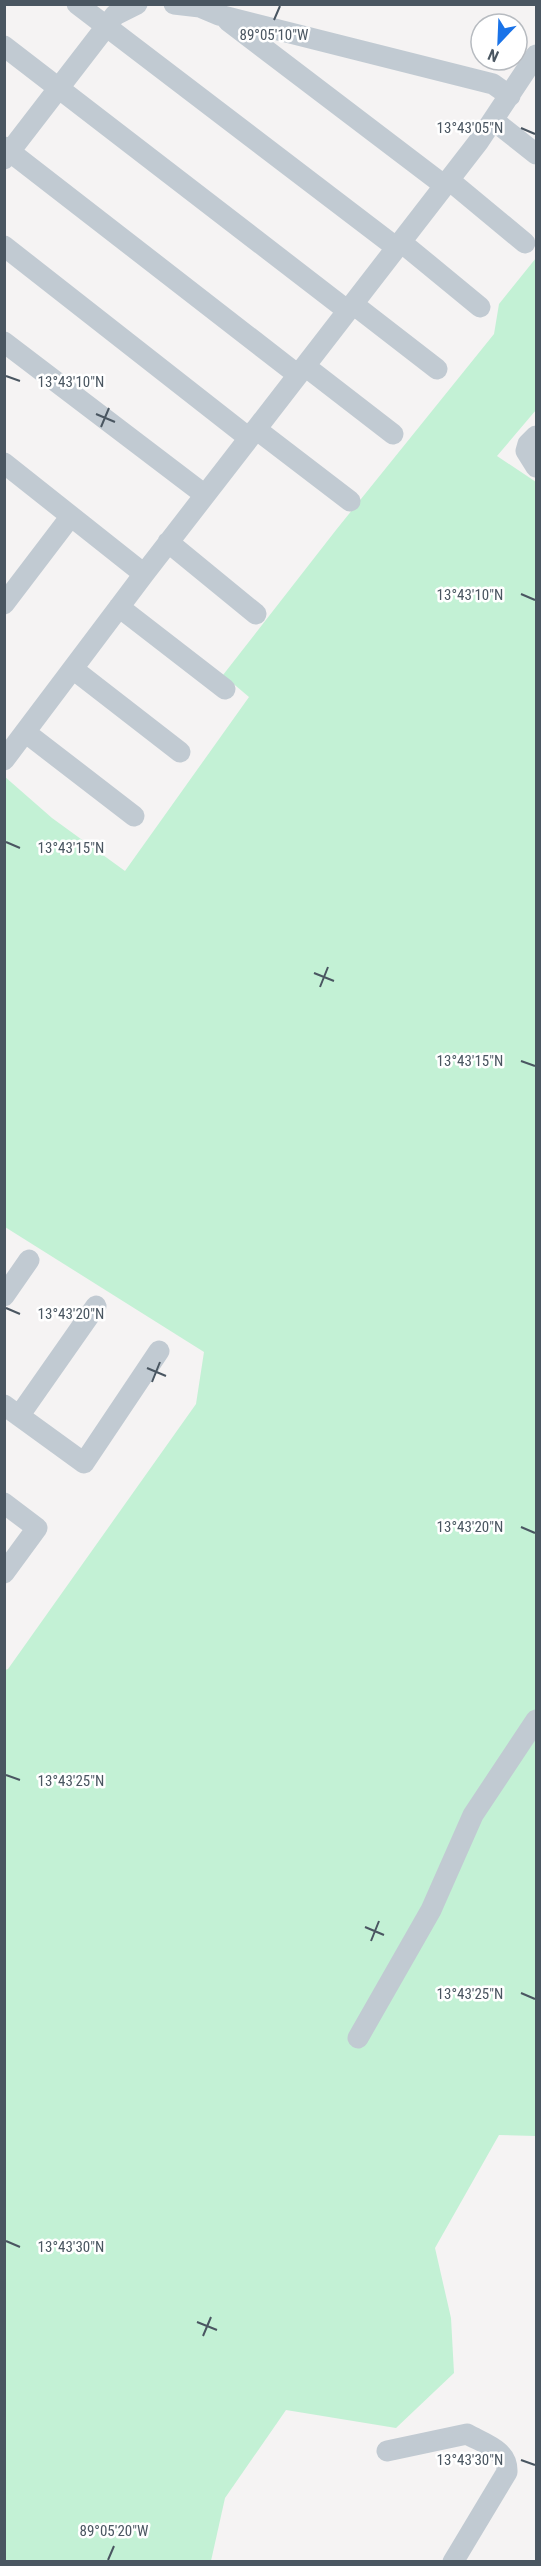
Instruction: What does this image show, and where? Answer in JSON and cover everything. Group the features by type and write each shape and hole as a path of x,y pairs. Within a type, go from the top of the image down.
{"street":[{"path":"77,4 480,308"},
{"path":"137,4 115,15 6,152 302,370 393,434"},
{"path":"174,4 200,7 219,15 493,84 510,96"},
{"path":"219,15 525,243"},
{"path":"4,46 437,369"},
{"path":"4,760 168,542 447,183 537,55"},
{"path":"493,120 537,154"},
{"path":"4,246 253,434 350,501"},
{"path":"4,342 205,495"},
{"path":"537,435 528,444 526,451 537,467"},
{"path":"7,469 144,574"},
{"path":"4,604 71,516"},
{"path":"168,542 256,614"},
{"path":"119,607 225,689"},
{"path":"73,669 180,752"},
{"path":"25,732 134,816"},
{"path":"4,1296 29,1260"},
{"path":"96,1306 12,1410 84,1463 159,1351"},
{"path":"4,1503 38,1528 4,1573"},
{"path":"358,2038 430,1910 473,1815 537,1720"},
{"path":"387,2451 467,2434 504,2455 508,2461 507,2472 453,2562"}],"green space":[{"path":"536,258 536,410 497,456 536,482 536,2136 499,2135 435,2248 451,2318 454,2373 396,2428 286,2410 225,2498 211,2561 5,2561 5,1670 8,1669 196,1404 204,1352 5,1227 4,776 52,818 125,871 249,697 223,675 494,334 499,304"}]}
